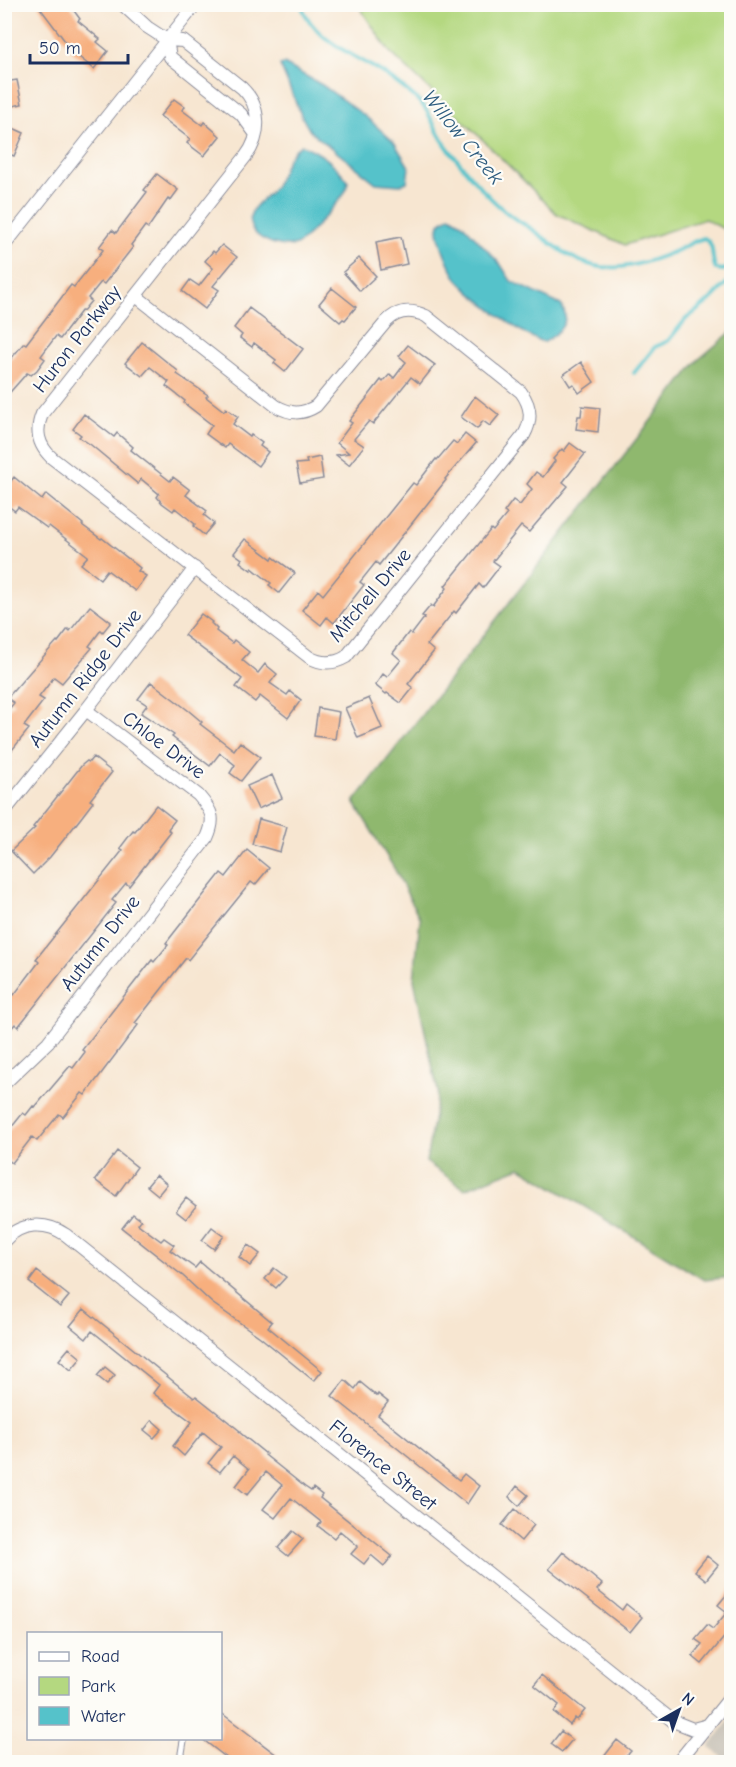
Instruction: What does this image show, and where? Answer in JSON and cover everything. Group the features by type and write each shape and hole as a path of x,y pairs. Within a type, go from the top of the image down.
{"street":[{"name":"Huron Parkway","path":"122,4 147,27 167,40 183,41 222,73 249,96 258,118 253,144 246,156 42,414 38,430 39,440 52,458 195,568"},
{"path":"4,246 196,4"},
{"name":"Huron Parkway","path":"167,40 170,57 241,114 255,133"},
{"path":"210,89 222,73"},
{"name":"Mitchell Drive","path":"136,296 286,411 302,413 316,406 389,318 399,312 411,311 426,316 521,392 530,411 530,422 524,435 350,654 342,660 325,663 309,657 195,568"},
{"name":"Autumn Ridge Drive","path":"4,812 195,568"},
{"name":"Chloe Drive","path":"86,710 198,795 207,805 212,817"},
{"name":"Autumn Drive","path":"4,1084 48,1042 207,838 212,817"},
{"name":"Florence Street","path":"4,1241 19,1229 36,1225 50,1227 66,1235 673,1721 693,1729 708,1725"},
{"path":"678,1762 732,1695"}],"lane":[{"path":"180,1762 184,1740"}],"shaded area":[{"path":"731,1718 732,1762 730,1762 709,1747"}],"green space":[{"path":"358,5 731,5 731,233 705,219 625,245 557,214 389,51"},
{"path":"731,332 732,1277 704,1280 520,1167 465,1189 426,1162 438,1092 414,980 420,919 394,868 354,802 698,360"}],"water":[{"path":"284,64 322,85 365,116 394,142 409,167 407,182 400,185 376,183 310,131 280,65"},
{"path":"302,145 333,164 348,181 346,188 335,205 300,243 289,246 272,243 264,240 252,229 251,214 276,184 291,154"},
{"path":"450,216 462,223 501,265 511,281 561,305 564,311 564,322 555,334 545,342 537,340 498,315 462,284 456,277 442,247 438,229 442,221"}],"building":[{"path":"37,4 69,4 80,19 78,21 100,39 97,42 108,51 94,69 74,53"},
{"path":"17,80 22,104 4,108 4,82"},
{"path":"174,99 185,107 182,110 202,125 204,122 220,136 204,156 187,143 190,139 160,116"},
{"path":"4,124 24,133 14,156 4,152"},
{"path":"157,174 178,190 170,201 168,199 148,228 145,226 131,245 133,247 104,284 101,282 88,298 91,301 60,339 56,336 41,356 45,359 37,370 31,375 27,373 4,399 4,367 24,343 26,344 71,285 74,287 103,250 99,247 112,230 116,233 147,192 144,190"},
{"path":"401,237 407,264 381,270 376,242"},
{"path":"222,245 237,257 213,286 219,290 205,309 182,291 190,280 199,286 213,268 205,261"},
{"path":"359,258 376,276 360,291 343,272"},
{"path":"332,288 356,307 345,320 340,322 319,304"},
{"path":"249,308 303,349 285,372 274,363 276,360 254,343 252,347 240,338 242,335 234,328"},
{"path":"142,342 178,371 177,374 208,395 206,397 224,411 226,408 238,417 233,424 262,443 260,446 268,452 258,466 228,444 225,448 206,434 212,425 184,403 185,401 166,386 169,382 150,367 142,376 125,363"},
{"path":"408,345 435,365 420,384 411,377 373,424 369,421 354,439 364,446 349,465 336,455 349,453 337,443 352,423 349,421 381,380 383,382 390,374 394,378 406,362 399,356"},
{"path":"581,362 594,382 579,393 573,384 570,386 563,375"},
{"path":"475,396 499,415 490,426 483,421 477,429 461,417"},
{"path":"582,406 600,408 598,432 576,429"},
{"path":"84,414 114,437 117,433 133,447 131,450 170,481 173,477 190,490 186,495 207,511 204,515 214,523 204,535 193,526 195,524 175,508 173,511 162,503 157,497 159,494 141,479 138,484 79,437 81,435 73,429"},
{"path":"465,434 476,443 445,479 379,565 376,562 360,582 364,585 334,623 327,617 321,625 302,610 318,590 323,595 413,483 416,485 453,441 457,444"},
{"path":"570,443 585,454 563,482 568,486 529,532 521,526 493,561 500,566 483,588 479,584 427,645 434,651 408,684 413,688 401,703 386,694 375,685 383,674 387,677 401,660 393,653 409,632 412,634 425,617 422,616 431,605 433,607 447,588 445,586 491,529 493,531 507,514 504,512 513,500 520,505 532,489 527,484 536,472 543,477 555,461 553,459"},
{"path":"320,457 323,479 300,483 296,464 307,463 306,460"},
{"path":"14,477 42,500 46,494 82,525 140,568 138,571 146,576 135,591 107,570 100,579 81,564 88,556 49,526 47,528 18,507 15,511 4,503 4,490"},
{"path":"245,539 295,573 279,593 269,585 271,583 240,562 242,559 234,553"},
{"path":"90,606 111,622 103,632 101,630 89,646 92,648 62,683 54,677 39,697 44,700 24,726 29,729 4,760 4,715 14,703 7,698 68,629 70,631"},
{"path":"201,614 212,622 216,631 232,643 234,640 249,652 242,660 258,673 265,664 277,674 270,683 287,695 290,691 301,700 288,718 260,696 255,702 236,687 242,679 184,635"},
{"path":"151,682 234,750 240,742 260,757 241,781 230,773 235,765 220,753 210,766 172,737 174,735 141,713 147,705 138,699"},
{"path":"369,698 382,728 358,738 345,708"},
{"path":"318,708 339,712 335,739 314,736"},
{"path":"93,757 112,772 90,800 93,802 80,819 50,857 33,874 11,851 35,828 33,827 82,765"},
{"path":"272,775 282,798 258,809 247,786"},
{"path":"156,805 175,820 168,829 171,832 129,886 126,883 112,900 116,903 18,1027 15,1024 4,1037 4,999 10,992 14,995 39,962 36,959 123,850 120,848 133,831 135,832"},
{"path":"259,819 287,827 280,852 252,844"},
{"path":"247,850 269,868 255,885 251,882 188,960 186,958 135,1023 138,1025 85,1095 82,1093 63,1117 59,1114 37,1141 32,1137 12,1163 4,1157 4,1136 23,1113 26,1115 33,1106 35,1107 70,1066 73,1068 85,1052 82,1050 152,960 154,962 168,945 166,943 221,873 226,877"},
{"path":"117,1151 137,1167 116,1196 95,1180"},
{"path":"156,1175 167,1184 158,1195 147,1186"},
{"path":"186,1198 196,1206 186,1219 176,1211"},
{"path":"133,1214 141,1220 138,1224 161,1241 164,1238 174,1245 170,1250 195,1268 200,1262 272,1322 268,1327 322,1371 314,1381 260,1337 212,1303 183,1276 122,1228"},
{"path":"212,1227 224,1236 214,1249 202,1240"},
{"path":"248,1245 260,1254 250,1266 239,1257"},
{"path":"274,1268 286,1277 276,1288 265,1279"},
{"path":"37,1271 69,1296 60,1307 29,1282"},
{"path":"84,1309 194,1398 196,1396 240,1431 265,1455 305,1487 311,1491 313,1488 322,1495 320,1498 392,1556 384,1566 371,1555 364,1564 351,1554 358,1546 340,1531 334,1538 318,1526 321,1522 291,1498 275,1518 263,1509 282,1485 266,1472 247,1495 236,1486 249,1469 233,1456 220,1472 208,1463 221,1447 203,1432 184,1456 173,1446 192,1422 153,1393 159,1385 92,1331 86,1339 70,1326"},
{"path":"69,1348 81,1358 71,1370 59,1360"},
{"path":"105,1367 115,1375 107,1384 97,1376"},
{"path":"345,1380 355,1389 360,1382 377,1396 378,1394 388,1402 378,1415 459,1480 464,1474 479,1486 467,1504 332,1396"},
{"path":"152,1420 162,1429 154,1438 144,1430"},
{"path":"517,1486 528,1495 519,1506 509,1497"},
{"path":"515,1509 534,1525 521,1541 502,1525"},
{"path":"293,1531 303,1539 288,1556 278,1548"},
{"path":"563,1552 602,1584 597,1590 622,1610 626,1604 642,1617 630,1632 549,1569"},
{"path":"707,1556 718,1565 706,1580 695,1571"},
{"path":"732,1588 732,1628 702,1664 692,1656 702,1644 695,1639 707,1625 713,1629 727,1612 718,1605"},
{"path":"542,1675 585,1710 570,1725 554,1712 559,1705 534,1685"},
{"path":"222,1714 286,1762 232,1762 204,1740 222,1740"},
{"path":"561,1731 572,1740 562,1752 551,1744"},
{"path":"617,1740 631,1751 621,1762 608,1762 603,1758"}],"waterway":[{"name":"Willow Creek","path":"301,4 307,17 327,39 390,78 425,108 448,148 475,182 498,205 564,252 595,266 613,267 662,256 704,238 710,244 716,269 723,270 732,267"},
{"path":"634,373 655,347 668,341 686,319 732,281"}]}
